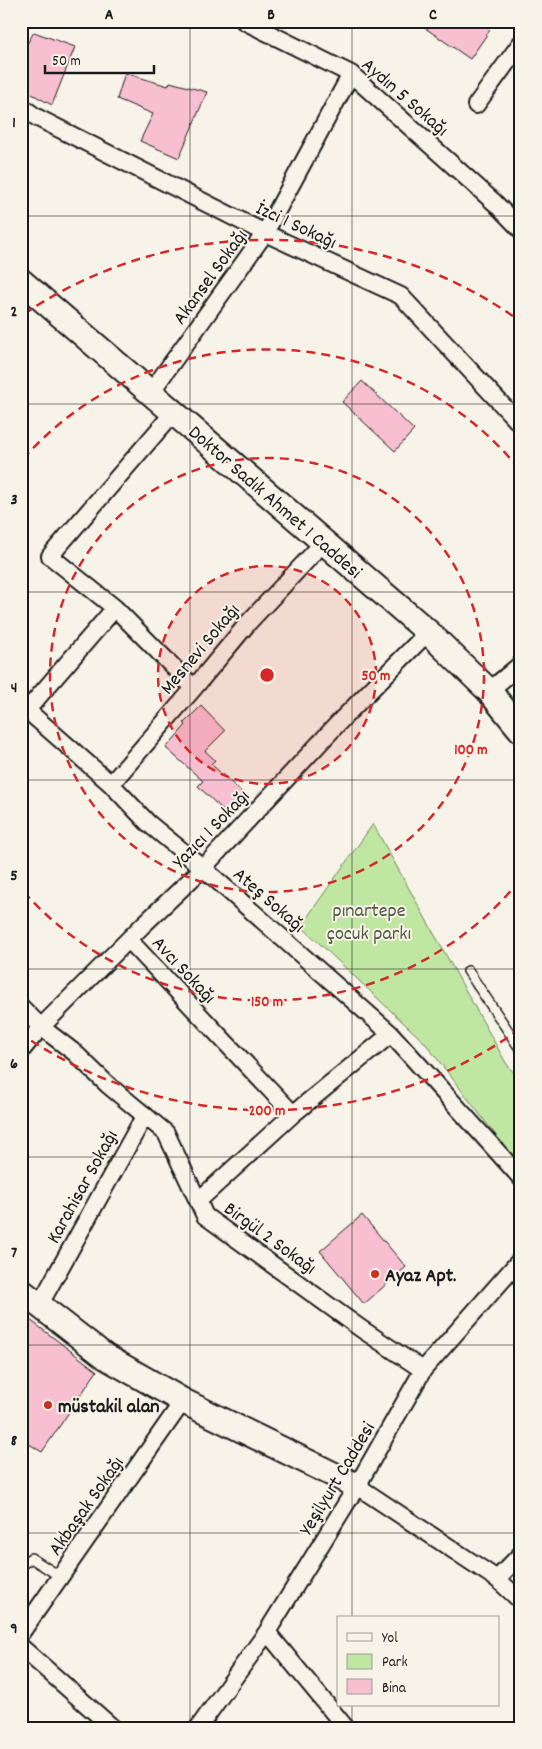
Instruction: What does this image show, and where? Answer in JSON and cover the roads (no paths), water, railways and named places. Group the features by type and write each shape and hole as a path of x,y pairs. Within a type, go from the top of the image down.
{"street":[{"name":"Aydın 5 Sokağı","path":"244,21 351,74 495,203 521,230"},
{"path":"476,105 521,43"},
{"name":"Akansel Sokağı","path":"151,392 265,233 351,74"},
{"name":"İzci 1 Sokağı","path":"21,106 36,117 265,233 401,296 521,425"},
{"name":"Doktor Sadık Ahmet 1 Caddesi","path":"21,281 428,632 488,691 521,730"},
{"path":"174,412 50,556 116,608 194,688"},
{"name":"Mesnevi Sokağı","path":"111,784 248,623 323,543"},
{"path":"24,708 116,608"},
{"name":"Yazıcı 1 Sokağı","path":"21,1051 41,1027 203,868 344,717 428,632"},
{"path":"488,691 521,664"},
{"name":"Ateş Sokağı","path":"24,708 111,784 148,823 203,868 391,1034 521,1178"},
{"name":"Avcı Sokağı","path":"129,940 293,1114"},
{"name":"Birgül 2 Sokağı","path":"21,1007 41,1027 75,1053 108,1085 166,1133 205,1216 360,1328 423,1370"},
{"path":"198,1201 293,1114 391,1034"},
{"name":"Karahisar Sokağı","path":"40,1304 145,1115"},
{"name":"Yeşilyurt Caddesi","path":"198,1728 267,1632 357,1486 423,1370 521,1259"},
{"path":"21,1291 106,1357 183,1401 357,1486 497,1579 521,1601"},
{"name":"Akbaşak Sokağı","path":"21,1633 183,1401"},
{"path":"497,1579 521,1554"},
{"path":"267,1632 346,1728"},
{"path":"21,1647 113,1728"}],"lane":[{"path":"468,971 521,1050"},
{"path":"21,1565 31,1558 61,1577"}],"place":[{"name":"Ayaz Apt.","path":"375,1274"},
{"name":"müstakil alan","path":"48,1405"}],"park label":[{"name":"pınartepe çocuk parkı","path":"369,920"}]}
